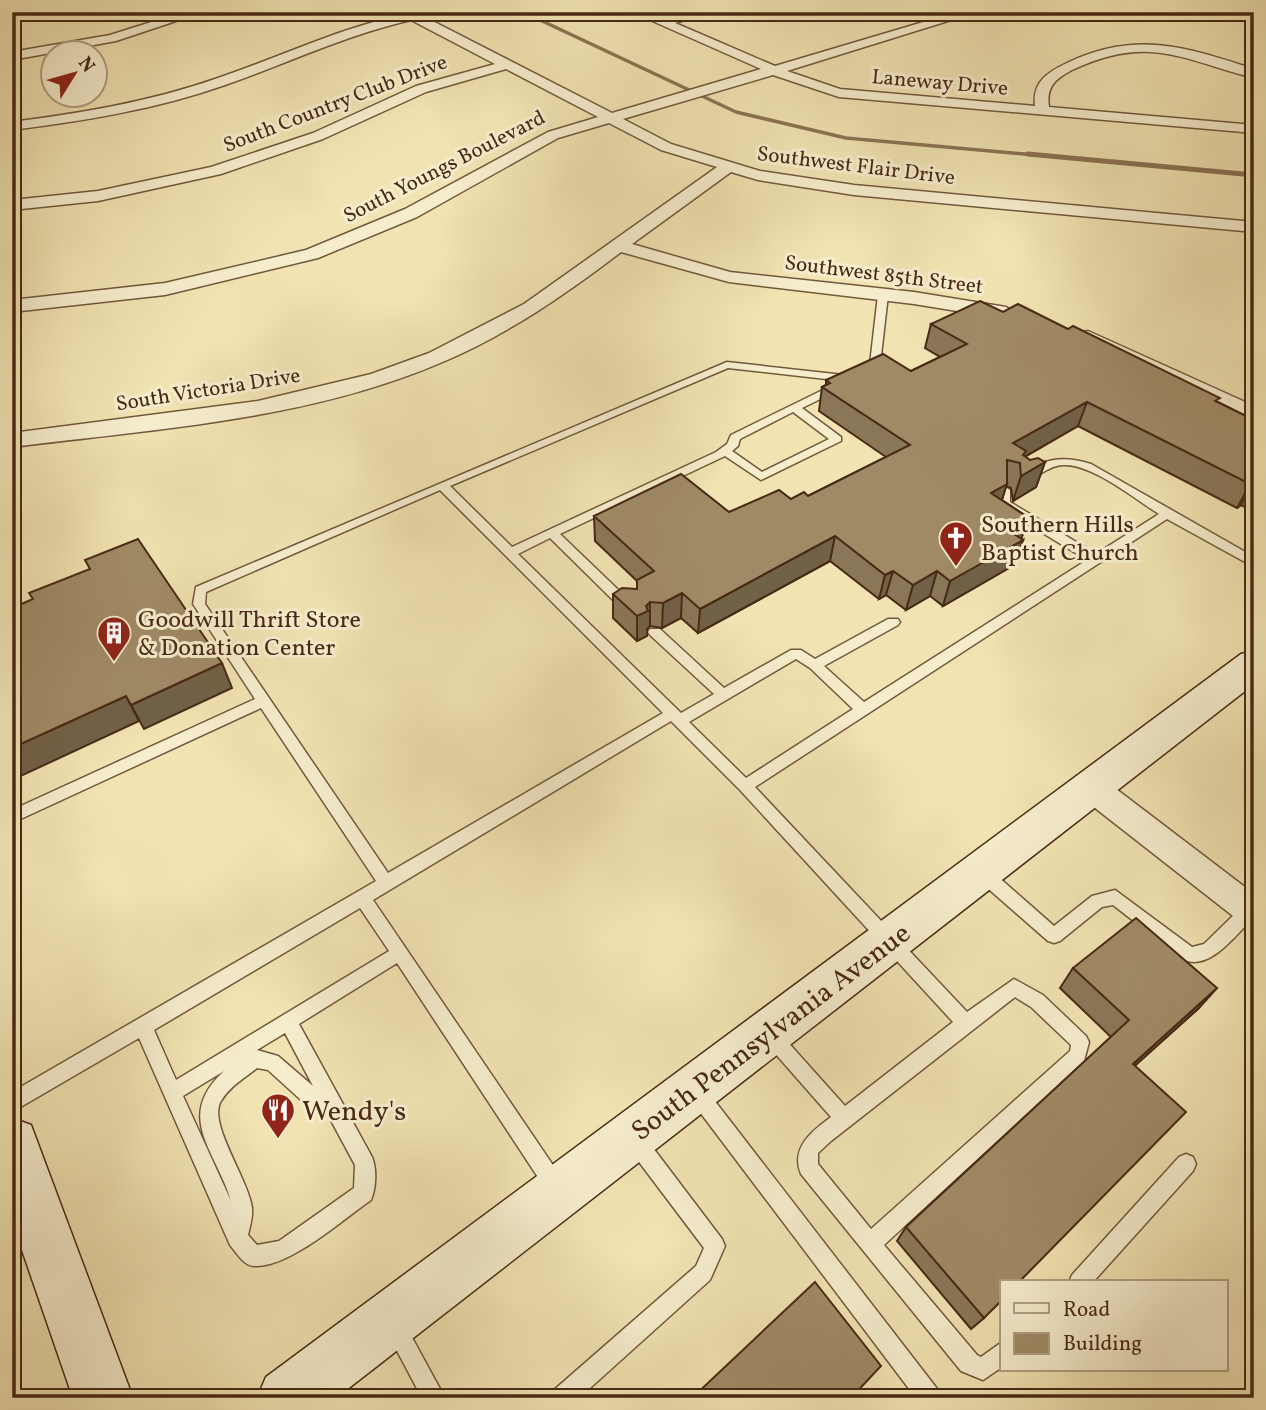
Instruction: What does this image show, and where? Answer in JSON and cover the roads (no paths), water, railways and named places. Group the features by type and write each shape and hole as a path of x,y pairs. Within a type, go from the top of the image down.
{"main road":[{"name":"South Pennsylvania Avenue","path":"286,1398 768,1032 1244,676"},
{"path":"12,1143 103,1398"}],"street":[{"path":"12,56 112,38 197,12"},
{"name":"Laneway Drive","path":"638,12 812,85 847,94 1254,129"},
{"path":"663,23 705,12"},
{"name":"South Youngs Boulevard","path":"12,306 178,286 242,273 312,254 411,213 541,140 607,118 971,12"},
{"path":"12,126 92,114 177,95 239,75 337,35 408,14"},
{"name":"Southwest Flair Drive","path":"408,14 666,147 727,167 790,181 854,190 1254,227"},
{"path":"1043,112 1041,93 1045,83 1054,74 1133,46 1164,46 1254,74"},
{"name":"South Country Club Drive","path":"12,205 99,196 215,172 298,144 421,89 506,65"},
{"name":"South Victoria Drive","path":"12,440 233,412 377,377 490,332 543,300 727,167"},
{"name":"Southwest 85th Street","path":"618,246 729,277 967,305 1029,319"},
{"path":"1074,332 1132,355 1254,414"},
{"path":"1092,788 1252,912"}],"lane":[{"path":"509,552 725,450 732,446 735,437 875,371 883,295"},
{"path":"386,883 199,604 200,590 727,365 857,379"},
{"path":"725,450 761,477 837,439 794,408"},
{"path":"1023,479 1049,464 1067,461 1089,469 1254,563"},
{"path":"442,485 745,786 888,943 966,1023"},
{"path":"1004,490 1004,504 1096,560"},
{"path":"745,786 1167,514"},
{"path":"551,532 630,609"},
{"path":"815,665 893,622"},
{"path":"655,632 723,695"},
{"path":"12,1103 386,883 676,717 723,695 796,653 815,665 863,710"},
{"path":"12,817 265,700"},
{"path":"981,872 1054,936 1098,901 1115,897 1190,955 1209,950 1252,912"},
{"path":"363,898 558,1191"},
{"path":"171,1093 401,952"},
{"path":"870,1244 1081,1049 1080,1042 1020,988 1010,986 808,1149 808,1167 870,1244 970,1363 983,1368 1000,1355"},
{"path":"143,1026 237,1238 253,1256 283,1250 364,1193 365,1164 288,1022"},
{"path":"768,1032 844,1118"},
{"path":"237,1238 242,1208 206,1114 213,1091 232,1074 256,1059 272,1062 308,1094 331,1105"},
{"path":"694,1089 930,1398"},
{"path":"562,1398 703,1273 715,1246 632,1136"},
{"path":"1081,1280 1186,1164"},
{"path":"390,1319 434,1398"}],"waterway":[{"path":"523,12 736,112 846,138 1047,156"},
{"path":"1028,154 1254,175"}],"place":[{"name":"Southern Hills Baptist Church","path":"956,568"},
{"name":"Goodwill Thrift Store & Donation Center","path":"114,663"},
{"name":"Wendy's","path":"278,1140"}]}
